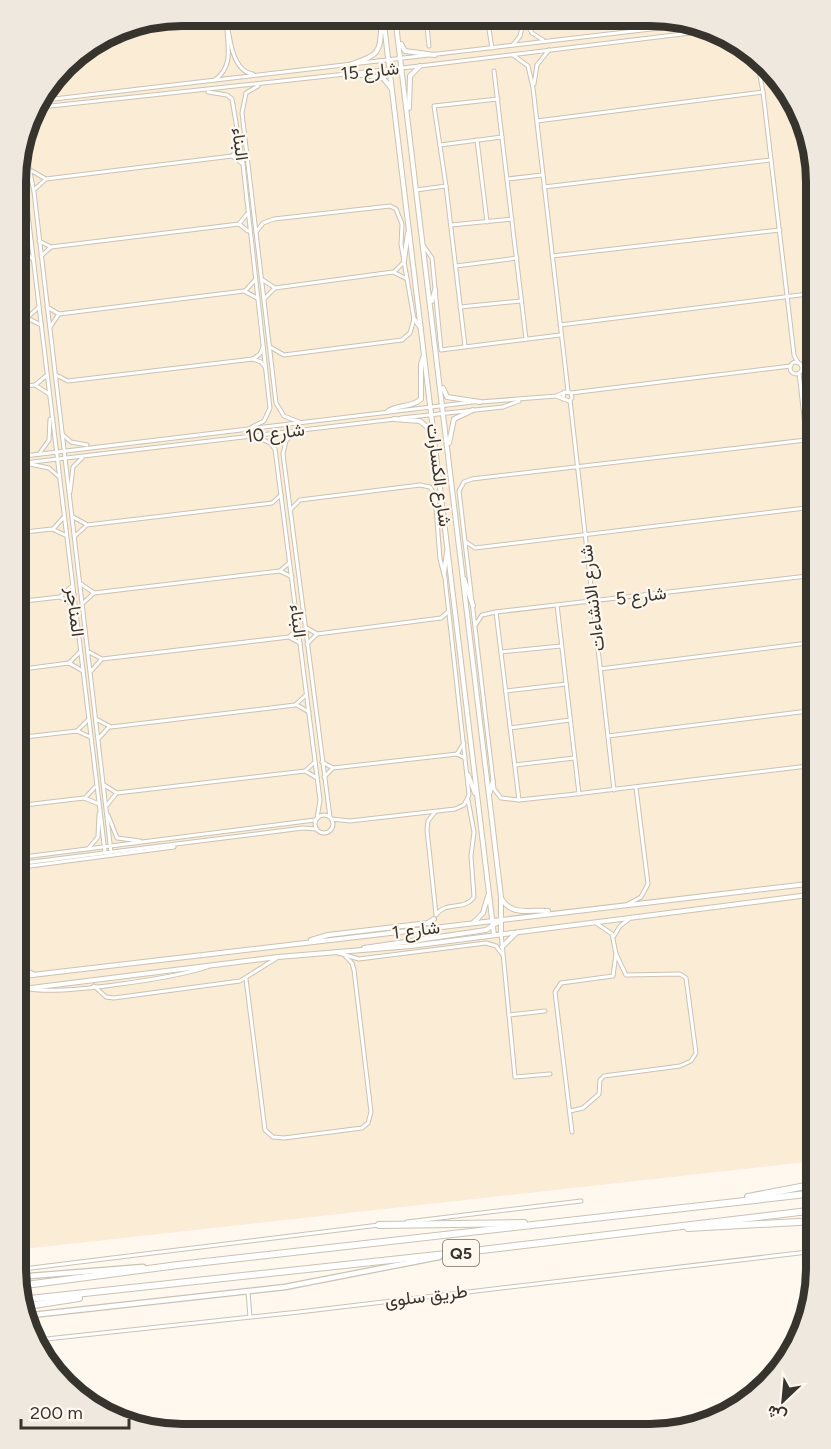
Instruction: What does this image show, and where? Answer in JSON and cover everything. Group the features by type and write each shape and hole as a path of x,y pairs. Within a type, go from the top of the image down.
{"highway":[{"path":"718,1204 805,1186"},
{"name":"Q5","path":"27,1285 178,1265 805,1194"},
{"name":"طريق سلوى","path":"28,1299 465,1252 805,1211"},
{"path":"379,1225 564,1222"},
{"path":"651,1229 720,1228 805,1222"},
{"path":"30,1305 106,1292"}],"main road":[{"name":"طريق سلوى","path":"33,1316 297,1285 465,1252"},
{"path":"26,1277 79,1270 178,1265"}],"street":[{"path":"212,81 225,72 228,64 227,26"},
{"path":"228,26 238,66 247,73 261,75"},
{"path":"352,64 375,57 379,51 382,26"},
{"name":"شارع الكسارات","path":"385,26 494,935"},
{"name":"شارع الكسارات","path":"396,26 403,68 501,897 501,933"},
{"path":"429,46 427,27 434,26"},
{"path":"489,26 492,48"},
{"path":"512,45 520,36 522,26"},
{"path":"529,26 536,37 547,41"},
{"name":"شارع 15","path":"48,100 669,27"},
{"name":"شارع 15","path":"44,107 403,68 695,32"},
{"path":"397,34 405,51 435,55"},
{"name":"شارع الانشاءات","path":"533,88 537,65 550,49"},
{"name":"شارع الانشاءات","path":"512,54 528,66 533,88 614,790"},
{"path":"408,118 408,82 413,71 420,66"},
{"path":"494,70 526,339"},
{"path":"760,71 794,355 792,365 798,381 806,438"},
{"path":"350,73 383,78 393,90"},
{"name":"البناء","path":"262,84 246,93 241,105 278,409 284,416 301,423"},
{"name":"البناء","path":"199,91 219,93 232,99 243,164 264,347 269,414 264,421 250,428"},
{"path":"537,121 763,92"},
{"name":"شارع 15","path":"50,98 60,99"},
{"path":"498,99 434,106 465,346 561,335"},
{"path":"440,145 502,137"},
{"path":"477,140 487,222"},
{"path":"232,156 240,146"},
{"path":"34,192 38,184 46,179 232,156 243,164"},
{"name":"المناجر","path":"28,158 34,192 73,517 111,852"},
{"path":"544,188 771,160"},
{"path":"31,170 46,179"},
{"path":"507,178 543,175"},
{"path":"416,189 446,186"},
{"name":"المناجر","path":"26,200 99,804 98,837 88,849"},
{"path":"256,232 267,221 390,206 398,212 414,319 410,333 402,340 284,355 270,347"},
{"path":"239,224 248,212"},
{"path":"451,225 512,219"},
{"path":"39,241 51,247 239,224 247,229 250,235"},
{"path":"262,278 266,284 275,288 393,272 399,269 404,260 408,226"},
{"path":"552,256 780,230"},
{"path":"26,245 31,242"},
{"name":"شارع الكسارات","path":"423,245 431,254 441,350 465,346"},
{"path":"41,256 51,247"},
{"path":"26,254 33,259"},
{"path":"456,266 517,258"},
{"path":"393,272 404,275 408,280"},
{"path":"46,305 58,314 244,291 250,289 255,279"},
{"path":"264,299 275,288"},
{"path":"431,302 435,290"},
{"path":"244,291 252,294 258,302"},
{"path":"560,325 806,294"},
{"path":"460,307 522,300"},
{"path":"39,307 27,318 41,325"},
{"path":"49,329 58,314"},
{"path":"414,319 422,328"},
{"path":"253,359 264,347"},
{"path":"387,412 416,404 421,399 422,363 425,355"},
{"path":"794,355 800,364 801,372 798,381"},
{"path":"57,390 68,381 253,359 261,362 266,369"},
{"path":"567,395 781,369 800,364 806,365"},
{"path":"781,369 801,372 806,368"},
{"path":"55,374 68,381"},
{"path":"26,386 35,385 47,375"},
{"path":"441,384 447,397 480,402"},
{"path":"35,385 49,393"},
{"name":"شارع 10","path":"26,456 443,405 567,395"},
{"name":"شارع 10","path":"26,463 503,407 524,399"},
{"path":"448,449 453,421 473,410"},
{"name":"المناجر","path":"38,454 49,440 51,414"},
{"path":"394,419 424,423 435,435"},
{"name":"البناء","path":"298,430 286,441 283,449 323,778 331,818"},
{"name":"شارع 10","path":"62,434 75,444 95,446"},
{"name":"البناء","path":"255,436 266,440 275,449 320,800 316,819"},
{"path":"577,467 806,440"},
{"name":"المناجر","path":"70,494 73,467 84,456"},
{"name":"شارع 10","path":"26,463 49,468 60,478"},
{"name":"شارع الكسارات","path":"493,781 459,498 462,484 472,479 577,467"},
{"name":"شارع الكسارات","path":"291,509 300,500 420,485 430,487 435,495 440,559 451,624 467,759 468,800 474,834 471,856 474,897 467,904 443,908 435,917"},
{"path":"272,503 282,493"},
{"path":"73,517 87,525 272,503 284,509"},
{"path":"465,542 475,548 806,508"},
{"path":"26,532 52,529 60,524 64,516"},
{"path":"75,537 87,525"},
{"path":"52,529 67,537"},
{"path":"444,573 448,548"},
{"path":"467,556 475,548"},
{"path":"280,571 290,561"},
{"path":"83,605 94,593 280,571 292,578"},
{"name":"شارع 5","path":"496,612 806,576"},
{"path":"462,577 473,606"},
{"path":"80,583 94,593"},
{"path":"26,601 60,597 72,586"},
{"path":"60,597 74,605"},
{"path":"557,605 579,794"},
{"path":"307,644 317,634 441,618 449,611"},
{"path":"475,629 480,617 496,612 519,800"},
{"path":"441,618 451,624"},
{"path":"305,626 317,634"},
{"path":"289,637 298,627"},
{"path":"89,652 102,659 289,637 301,644"},
{"path":"600,669 806,643"},
{"path":"501,652 561,646"},
{"path":"69,663 80,652"},
{"path":"91,671 102,659"},
{"path":"26,669 69,663 83,671"},
{"path":"506,691 566,684"},
{"path":"295,705 307,694"},
{"path":"96,719 111,727 295,705 309,712"},
{"path":"608,736 806,711"},
{"path":"76,731 88,719"},
{"path":"510,728 570,720"},
{"path":"98,740 111,727"},
{"path":"26,737 76,731 90,738"},
{"path":"457,754 464,743"},
{"path":"321,761 333,768 457,754 467,759"},
{"path":"515,765 574,758"},
{"path":"106,806 117,794 305,771 315,762"},
{"path":"493,781 496,793 501,798 519,800 805,766"},
{"path":"323,778 333,768"},
{"path":"305,771 317,778"},
{"path":"468,775 478,798"},
{"path":"489,796 493,781"},
{"path":"103,783 117,794"},
{"path":"84,798 96,785"},
{"path":"628,904 641,897 648,884 636,788"},
{"path":"26,805 84,798 99,804"},
{"path":"26,857 316,819 322,815 350,821 455,809 468,800"},
{"name":"المناجر","path":"99,810 105,852"},
{"path":"305,942 328,935 428,923 435,917 427,830 428,821 436,811"},
{"path":"107,813 117,838 144,842"},
{"path":"26,864 105,852 183,845 295,829 316,829 321,833 330,831 331,818"},
{"path":"316,819 316,829"},
{"path":"26,865 165,850 183,845"},
{"name":"شارع 1","path":"26,976 554,912 805,884"},
{"path":"473,922 483,913 489,892"},
{"name":"شارع 1","path":"28,989 278,957 392,948 805,895"},
{"path":"501,897 508,907 515,911 554,912"},
{"path":"614,938 620,926 631,917"},
{"path":"360,949 493,927 502,919"},
{"path":"570,1111 583,1108 599,1094 600,1080 604,1076 680,1066 690,1061 696,1053 686,978 680,974 628,976 623,973 616,954 614,938 606,928 592,922"},
{"path":"502,947 520,930"},
{"path":"501,933 515,1077 550,1074"},
{"path":"494,935 494,945 503,956"},
{"name":"شارع 1","path":"333,952 359,959 486,943 494,945"},
{"path":"572,1132 555,989 565,982 611,977 614,973 616,954"},
{"path":"94,986 106,997 114,998 246,979 278,957"},
{"path":"246,979 265,1130 273,1137 284,1138 362,1128 368,1123 371,1113 354,970 352,963 346,957"},
{"path":"28,989 42,991 94,986 181,974 211,966"},
{"path":"26,971 39,975"},
{"path":"509,1015 545,1011"},
{"path":"26,1269 581,1201"},
{"name":"طريق سلوى","path":"43,1339 805,1252"},
{"path":"248,1291 250,1317"}],"shaded area":[{"path":"182,26 670,27 709,37 728,46 760,71 785,104 794,122 803,151 806,182 805,1162 26,1249 27,161 34,131 46,103 79,64 103,46 141,31"}]}
